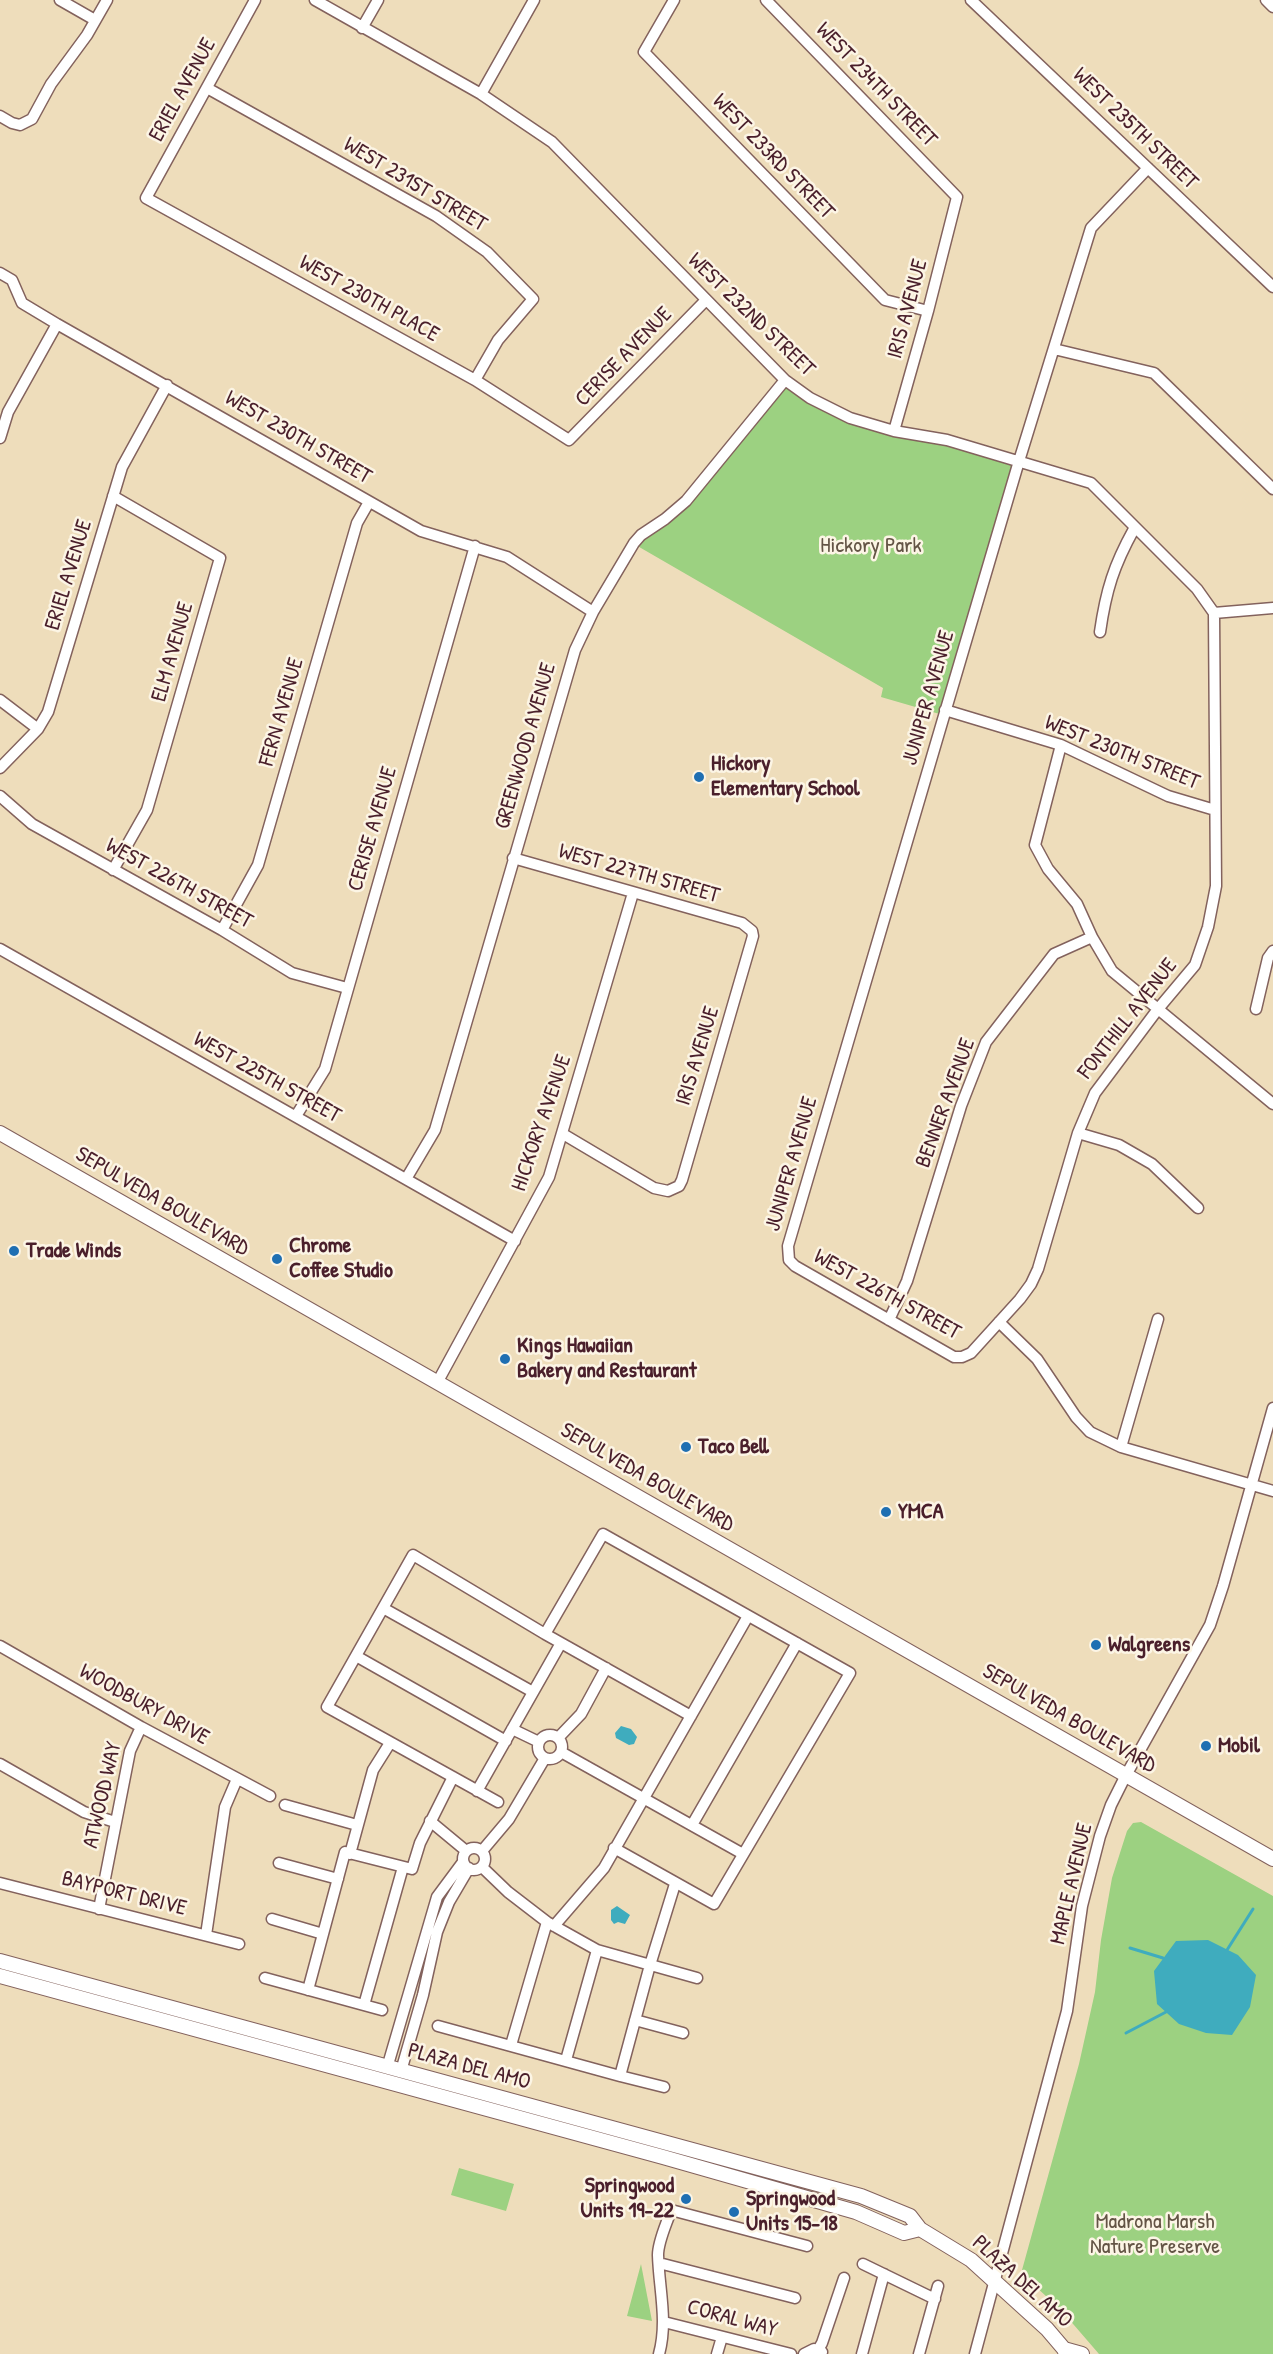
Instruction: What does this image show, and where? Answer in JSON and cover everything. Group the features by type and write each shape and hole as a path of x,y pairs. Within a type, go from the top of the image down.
{"main road":[{"name":"SEPULVEDA BOULEVARD","path":"0,1133 1125,1777 1273,1859"},
{"name":"PLAZA DEL AMO","path":"0,1961 866,2198 910,2216 920,2229 971,2260 1047,2329 1065,2352 1082,2354"},
{"name":"PLAZA DEL AMO","path":"0,1977 663,2157 861,2215 904,2233 920,2229"},
{"path":"144,2016 147,2001"},
{"path":"383,2082 387,2068"},
{"path":"398,2086 401,2071"},
{"path":"663,2157 668,2142"},
{"path":"861,2215 866,2198"}],"street":[{"path":"60,0 95,20"},
{"path":"0,116 12,123 25,123 32,119 51,84 107,0"},
{"name":"ERIEL AVENUE","path":"146,198 255,0"},
{"name":"WEST 232ND STREET","path":"315,0 481,94 552,142 785,380 830,409 862,422 947,440 1090,483 1197,589 1214,614"},
{"path":"362,28 378,0"},
{"path":"481,94 534,0"},
{"name":"WEST 233RD STREET","path":"674,0 644,52 885,300 928,311"},
{"name":"WEST 234TH STREET","path":"766,0 957,197"},
{"name":"WEST 235TH STREET","path":"971,0 1273,287"},
{"path":"1266,0 1273,7"},
{"name":"WEST 231ST STREET","path":"207,88 435,216 487,252 533,299 498,340 475,380"},
{"name":"JUNIPER AVENUE","path":"789,1260 788,1246 1019,461 1091,228 1148,168"},
{"name":"IRIS AVENUE","path":"894,430 957,197"},
{"name":"WEST 230TH PLACE","path":"146,198 475,380 570,440"},
{"name":"WEST 230TH STREET","path":"0,273 12,280 22,303 57,324 421,531 507,557 593,612"},
{"name":"CERISE AVENUE","path":"570,440 706,300"},
{"path":"0,438 8,412 57,324"},
{"path":"1054,349 1154,373 1273,489"},
{"name":"GREENWOOD AVENUE","path":"406,1179 435,1131 575,651 593,612 640,535 665,519 686,501 785,380"},
{"name":"ERIEL AVENUE","path":"0,768 38,729 48,712 122,466 166,385"},
{"name":"ELM AVENUE","path":"112,496 220,558 147,810 113,870"},
{"name":"FERN AVENUE","path":"222,930 258,865 357,523 369,502"},
{"path":"1100,632 1105,596 1118,559 1134,529"},
{"name":"CERISE AVENUE","path":"296,1116 325,1069 475,546"},
{"path":"1214,614 1273,608"},
{"name":"FONTHILL AVENUE","path":"999,1322 1020,1299 1038,1269 1078,1133 1095,1093 1195,965 1208,927 1216,886 1214,614"},
{"path":"0,700 38,729"},
{"name":"WEST 230TH STREET","path":"945,710 1061,745 1168,796 1215,810"},
{"path":"1061,745 1035,845 1048,869 1077,904 1112,971 1273,1104"},
{"name":"WEST 226TH STREET","path":"0,796 32,824 222,930 292,973 347,988"},
{"name":"WEST 227TH STREET","path":"513,858 742,923 752,931"},
{"name":"HICKORY AVENUE","path":"437,1383 544,1190 633,893"},
{"name":"IRIS AVENUE","path":"562,1134 654,1188 662,1191 674,1190 682,1180 752,944 752,931"},
{"name":"BENNER AVENUE","path":"889,1320 907,1281 961,1106 986,1042 1054,954 1092,936"},
{"name":"WEST 225TH STREET","path":"0,949 515,1241"},
{"path":"1256,1009 1268,958 1273,951"},
{"path":"1078,1133 1119,1145 1152,1164 1197,1208"},
{"name":"WEST 226TH STREET","path":"789,1260 795,1266 922,1337 945,1353 963,1357 971,1353 999,1322"},
{"path":"1121,1447 1158,1319"},
{"path":"999,1322 1037,1359 1076,1418 1090,1432 1121,1447 1273,1491"},
{"name":"MAPLE AVENUE","path":"975,2354 1068,2011 1082,1906 1090,1867 1111,1805 1210,1625 1273,1408"},
{"path":"545,1634 603,1534 850,1673 714,1904 614,1848"},
{"path":"498,1802 327,1707 413,1555 545,1634 691,1716"},
{"path":"383,1608 533,1692"},
{"path":"511,2045 551,1924 604,1868 748,1616"},
{"path":"477,1791 561,1643"},
{"path":"692,1826 797,1643"},
{"name":"WOODBURY DRIVE","path":"0,1646 141,1727 270,1796"},
{"path":"356,1656 506,1741"},
{"path":"558,1738 582,1714 606,1668"},
{"name":"ATWOOD WAY","path":"99,1909 129,1751 141,1727"},
{"path":"512,1729 539,1742"},
{"path":"545,1736 558,1738 561,1743 561,1752 554,1758 545,1758 539,1751 539,1742 545,1736"},
{"path":"350,1854 373,1770 390,1743"},
{"path":"561,1752 743,1854"},
{"path":"482,1851 509,1819 545,1758"},
{"path":"0,1764 84,1812 115,1822"},
{"path":"308,1990 345,1852 412,1869 420,1843 453,1777"},
{"path":"206,1935 225,1807 237,1779"},
{"path":"285,1805 357,1825"},
{"path":"430,1821 465,1850"},
{"path":"474,1847 482,1851 486,1859 482,1867 473,1870 466,1865 462,1858 465,1850 474,1847"},
{"path":"279,1863 338,1880"},
{"path":"387,2068 437,1897 466,1865"},
{"path":"401,2071 423,1995 437,1932 466,1865"},
{"path":"364,2005 402,1867"},
{"path":"482,1867 508,1893 551,1924 597,1950 697,1978"},
{"name":"BAYPORT DRIVE","path":"0,1883 239,1944"},
{"path":"621,2076 650,1965 675,1884"},
{"path":"272,1920 323,1934"},
{"path":"566,2060 597,1950"},
{"path":"265,1978 382,2010"},
{"path":"635,2020 683,2033"},
{"path":"438,2026 664,2087"},
{"path":"658,2354 664,2337 664,2322 658,2253 670,2210 807,2246"},
{"path":"659,2263 795,2298"},
{"path":"863,2264 935,2299"},
{"path":"862,2354 884,2274"},
{"path":"804,2354 809,2350 821,2352 844,2278"},
{"path":"919,2354 938,2286"},
{"name":"CORAL WAY","path":"664,2322 791,2354"},
{"path":"717,2354 722,2337"}],"green space":[{"name":"Hickory Park","path":"786,382 830,411 1017,462 943,715 881,697 883,688 634,544 666,519"},
{"name":"Madrona Marsh Nature Preserve","path":"1141,1822 1273,1896 1273,2354 1099,2354 1022,2270 1079,2064 1095,1992 1112,1878 1127,1831 1133,1823"},
{"path":"459,2168 514,2184 506,2211 451,2195"},
{"path":"641,2264 652,2321 627,2316"}],"water":[{"path":"621,1726 631,1729 637,1737 634,1744 629,1745 616,1738 615,1733"},
{"path":"617,1906 630,1915 625,1924 618,1922 614,1924 611,1920 611,1910"},
{"path":"1208,1940 1238,1955 1256,1975 1250,2007 1232,2035 1206,2033 1179,2024 1157,2004 1154,1971 1176,1941"}],"waterway":[{"path":"1227,1950 1253,1909"},
{"path":"1130,1948 1163,1958"},
{"path":"1126,2033 1166,2012"}],"place":[{"name":"Hickory Elementary School","path":"699,777"},
{"name":"Trade Winds","path":"14,1251"},
{"name":"Chrome Coffee Studio","path":"277,1259"},
{"name":"Kings Hawaiian Bakery and Restaurant","path":"505,1359"},
{"name":"Taco Bell","path":"686,1447"},
{"name":"YMCA","path":"886,1512"},
{"name":"Walgreens","path":"1096,1645"},
{"name":"Mobil","path":"1206,1746"},
{"name":"Springwood Units 19-22","path":"686,2199"},
{"name":"Springwood Units 15-18","path":"734,2212"}]}
